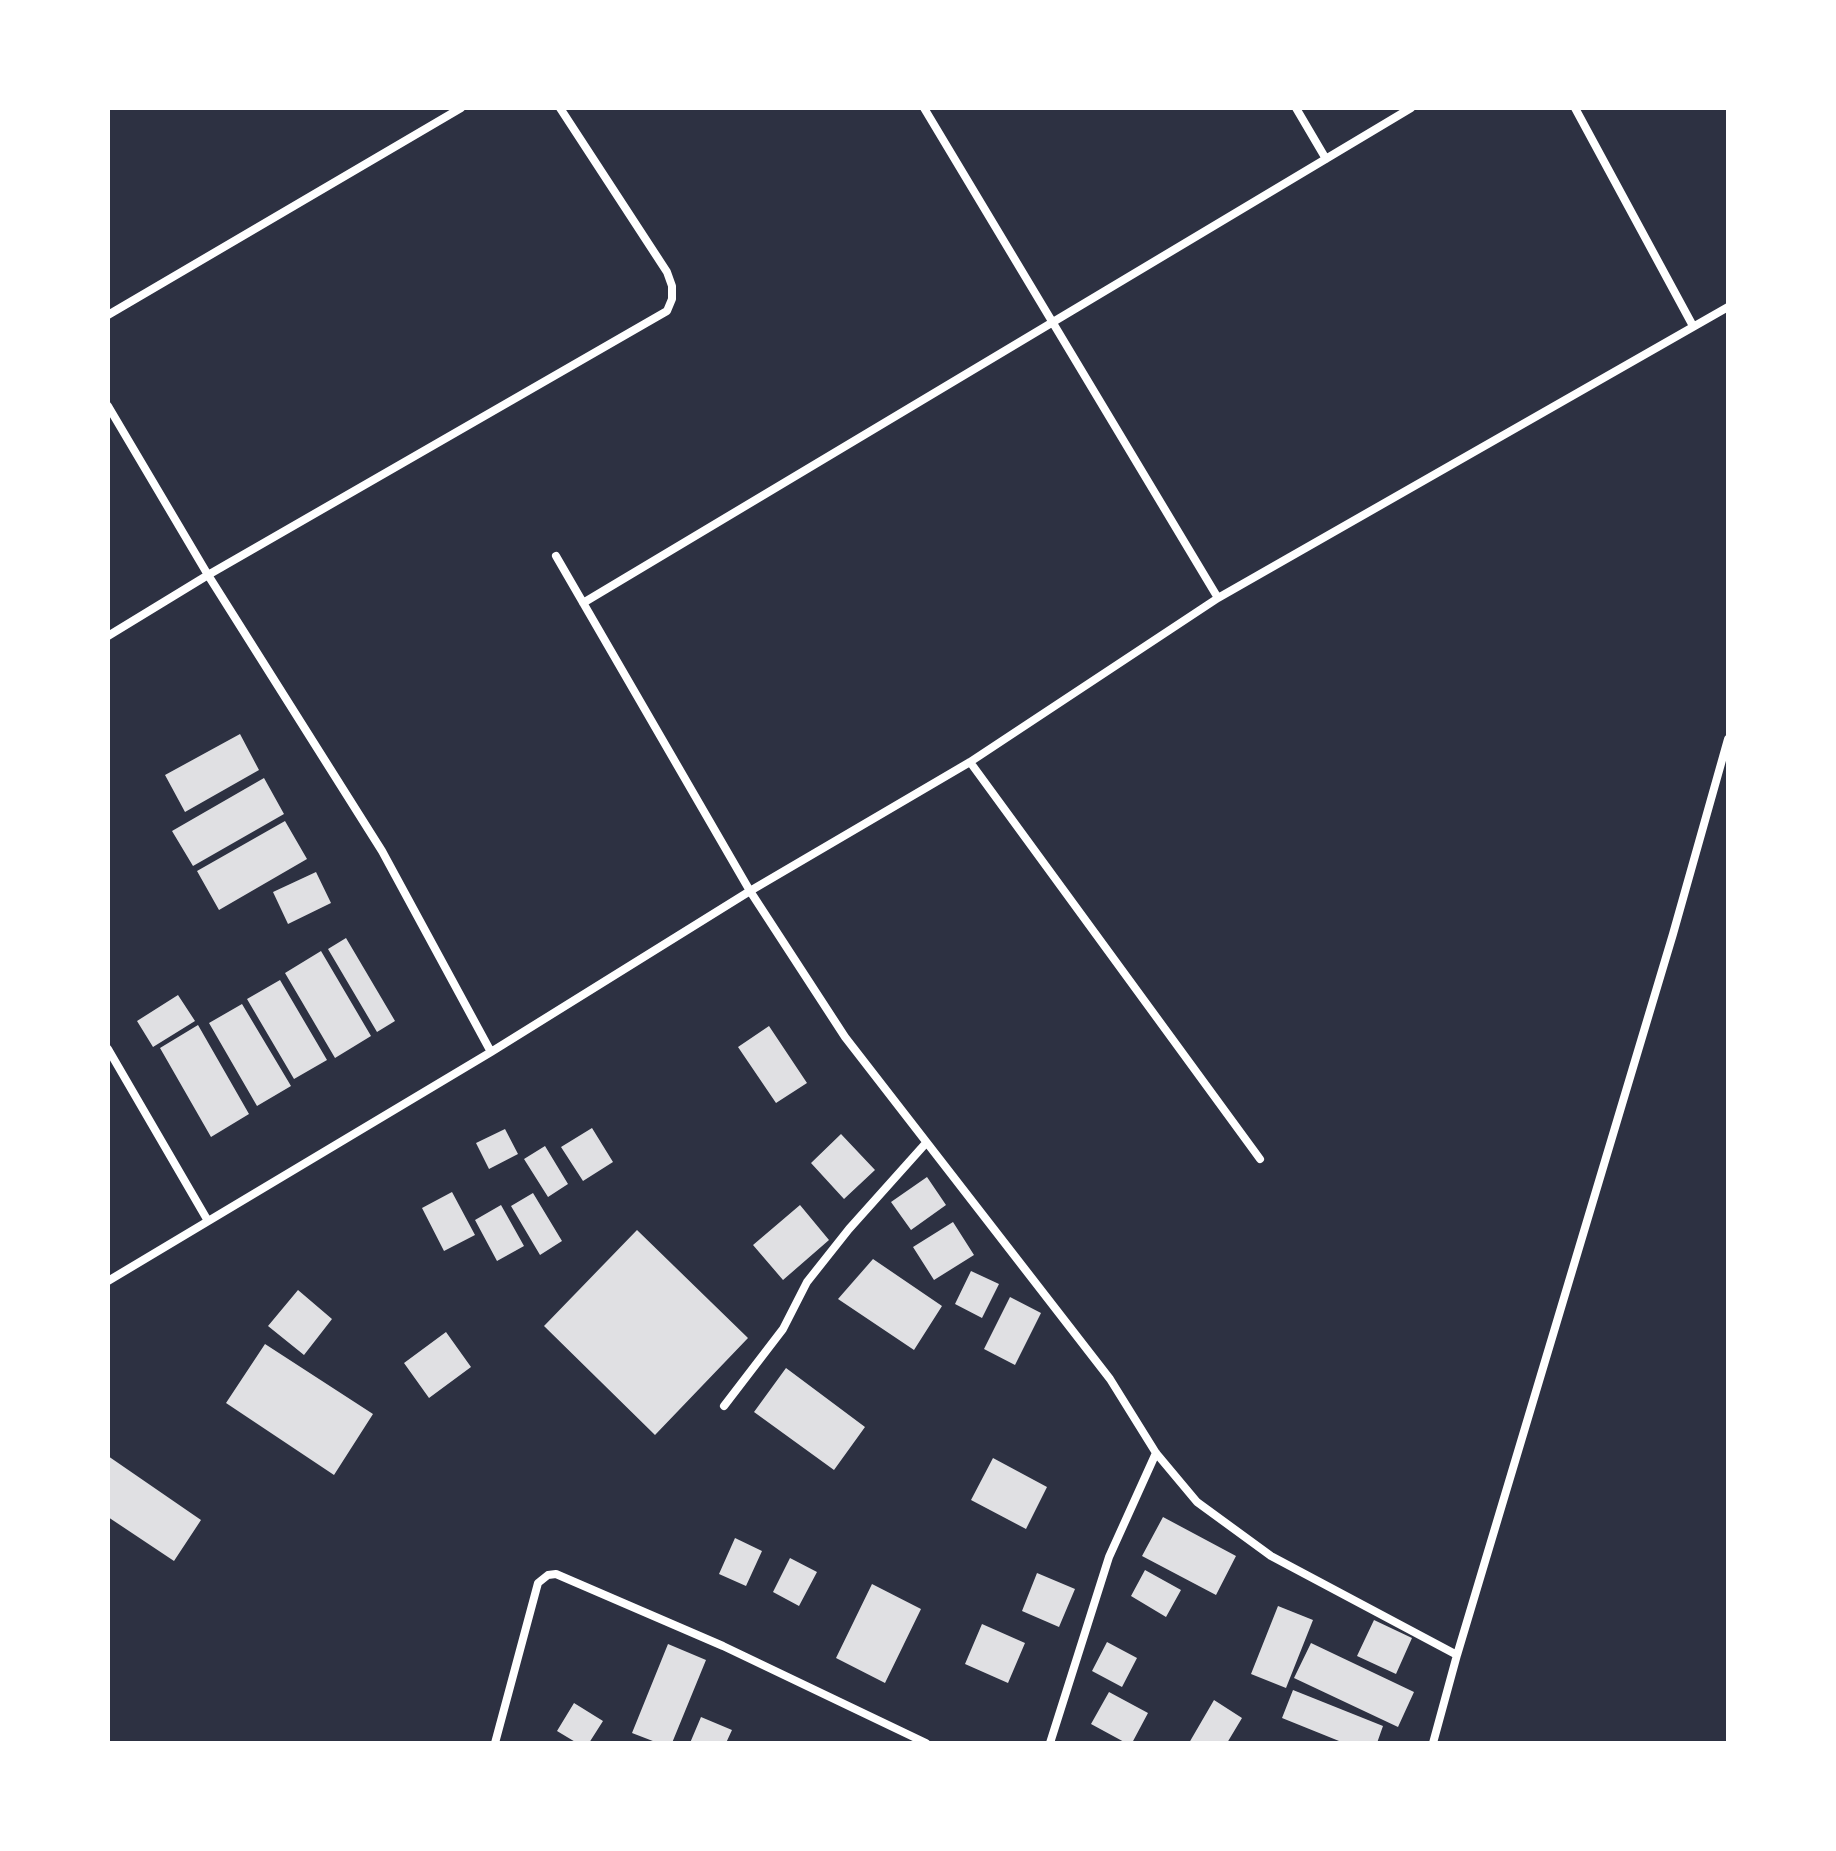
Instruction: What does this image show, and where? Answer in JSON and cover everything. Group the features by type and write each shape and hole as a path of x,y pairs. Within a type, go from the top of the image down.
{"street":[{"path":"108,315 461,108"},
{"path":"108,636 208,575 667,311 672,299 672,286 667,272 560,108"},
{"path":"924,108 1218,598"},
{"path":"1296,108 1326,159"},
{"path":"583,603 1411,108"},
{"path":"1575,108 1693,326"},
{"path":"108,1281 491,1052 750,891 970,762 1218,598 1728,307"},
{"path":"108,406 208,575 382,851 491,1052"},
{"path":"556,556 750,891 845,1037 1110,1379 1156,1453 1197,1502 1271,1556 1457,1655"},
{"path":"1433,1743 1728,739"},
{"path":"970,762 1260,1159"},
{"path":"108,1049 208,1221"},
{"path":"724,1406 783,1329 807,1282 849,1229 926,1143"},
{"path":"1050,1743 1109,1557 1156,1453"},
{"path":"495,1743 538,1583 548,1575 556,1574 723,1646 926,1743"}],"building":[{"path":"240,734 259,770 185,812 165,775"},
{"path":"264,778 284,814 193,866 172,831"},
{"path":"285,821 307,859 219,910 197,871"},
{"path":"316,872 331,903 288,924 273,892"},
{"path":"346,938 395,1021 377,1032 328,949"},
{"path":"321,951 371,1036 335,1058 285,973"},
{"path":"280,980 327,1060 294,1079 247,999"},
{"path":"178,995 195,1021 153,1047 137,1021"},
{"path":"242,1004 291,1086 257,1106 209,1023"},
{"path":"198,1025 249,1114 211,1137 160,1048"},
{"path":"769,1026 807,1083 776,1103 738,1047"},
{"path":"592,1128 613,1162 583,1181 561,1147"},
{"path":"505,1129 518,1154 489,1169 476,1143"},
{"path":"841,1134 875,1170 844,1199 811,1163"},
{"path":"545,1146 568,1184 548,1197 524,1159"},
{"path":"927,1177 946,1205 911,1230 891,1202"},
{"path":"452,1192 475,1235 444,1251 422,1208"},
{"path":"533,1193 562,1241 540,1255 511,1206"},
{"path":"501,1205 524,1246 497,1261 475,1220"},
{"path":"800,1205 829,1240 783,1280 753,1245"},
{"path":"953,1222 974,1255 934,1280 913,1247"},
{"path":"637,1230 748,1338 655,1435 544,1326"},
{"path":"873,1259 942,1306 914,1350 838,1299"},
{"path":"971,1271 999,1284 982,1318 955,1304"},
{"path":"298,1290 332,1319 304,1355 268,1326"},
{"path":"1010,1297 1041,1313 1015,1365 984,1349"},
{"path":"446,1332 471,1367 429,1398 404,1363"},
{"path":"265,1344 373,1414 334,1475 226,1403"},
{"path":"786,1368 865,1427 834,1470 754,1412"},
{"path":"108,1456 201,1520 174,1561 108,1517"},
{"path":"993,1458 1047,1487 1026,1529 971,1500"},
{"path":"1163,1517 1236,1556 1216,1595 1142,1556"},
{"path":"735,1538 762,1551 746,1586 719,1574"},
{"path":"790,1558 817,1572 799,1606 773,1592"},
{"path":"1145,1570 1181,1590 1166,1617 1131,1596"},
{"path":"1037,1573 1075,1589 1059,1627 1022,1611"},
{"path":"872,1584 921,1609 885,1683 836,1658"},
{"path":"1278,1606 1313,1620 1286,1688 1251,1674"},
{"path":"1374,1620 1412,1638 1396,1674 1357,1656"},
{"path":"982,1624 1025,1643 1008,1683 965,1664"},
{"path":"1107,1642 1137,1658 1122,1687 1092,1671"},
{"path":"1311,1643 1414,1692 1398,1727 1294,1678"},
{"path":"668,1644 706,1660 672,1743 658,1743 632,1733"},
{"path":"1293,1690 1383,1726 1377,1743 1344,1743 1282,1718"},
{"path":"1109,1692 1148,1713 1132,1743 1126,1743 1091,1724"},
{"path":"1214,1700 1242,1718 1227,1743 1189,1743"},
{"path":"574,1703 603,1721 589,1743 577,1743 557,1731"},
{"path":"701,1717 732,1730 726,1743 690,1743"}]}
